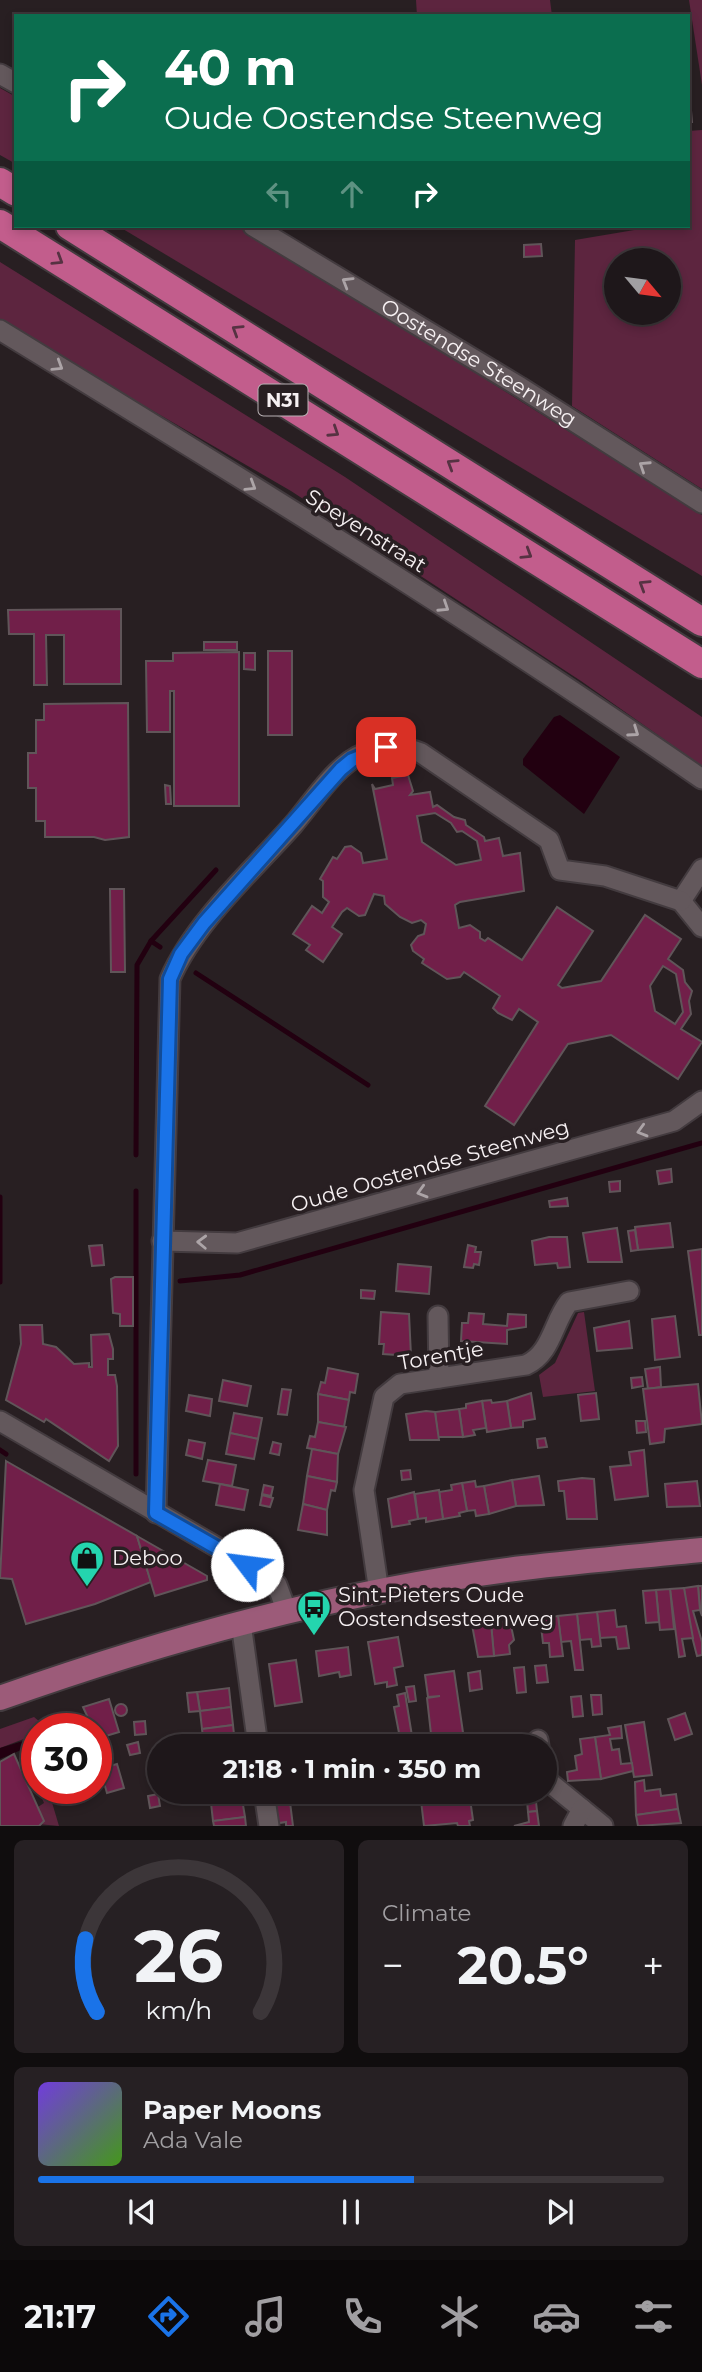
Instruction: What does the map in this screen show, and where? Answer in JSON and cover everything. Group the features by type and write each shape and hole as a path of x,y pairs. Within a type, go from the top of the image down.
{"highway":[{"name":"N31","path":"0,224 702,664"},
{"name":"N31","path":"74,228 702,622"}],"main road":[{"path":"0,1698 90,1666 241,1623 379,1592 521,1568 702,1550"}],"street":[{"name":"Oostendse Steenweg","path":"256,228 520,387 702,503"},
{"name":"Speyenstraat","path":"0,330 329,534 582,696 702,779"},
{"path":"156,1513 170,979 181,954 204,923 352,760 386,747 400,746 421,753 549,840 560,870 605,876 681,901 702,927"},
{"path":"681,901 702,869"},
{"name":"Oude Oostendse Steenweg","path":"162,1241 237,1243 674,1122 702,1101"},
{"name":"Torentje","path":"379,1592 364,1490 379,1409 390,1389 400,1384 526,1365 537,1360 545,1350 569,1301 629,1291"},
{"path":"438,1316 439,1378"},
{"path":"0,1420 270,1578 278,1585 287,1612"},
{"path":"241,1623 256,1734"},
{"path":"557,1794 577,1818 603,1826"},
{"path":"266,1804 269,1826"}],"shaded area":[{"path":"416,0 550,0 552,14 417,14"},
{"path":"689,0 702,0 702,85"},
{"path":"0,88 14,96 14,163 0,155"},
{"path":"702,130 702,489 572,406 575,240 646,228 690,228 690,131"},
{"path":"121,228 243,228 264,240 702,515 702,576"},
{"path":"0,262 345,477 702,717 702,766 581,681 291,491 0,322"},
{"path":"560,715 620,757 584,814 523,765 523,759 554,717"},
{"path":"584,1312 595,1391 543,1397 539,1375 555,1363 578,1313"},
{"path":"21,1722 21,1740 0,1748 0,1729"},
{"path":"21,1742 21,1750 0,1759 0,1748"},
{"path":"52,1804 59,1826 38,1824 44,1821 38,1807"}],"building":[{"path":"541,244 542,256 524,257 524,245"},
{"path":"121,609 121,684 64,684 64,635 46,635 47,685 34,685 34,634 9,634 8,610"},
{"path":"204,642 237,642 237,650 204,650"},
{"path":"268,651 292,651 292,735 268,735"},
{"path":"239,652 239,806 174,806 174,691 170,691 170,732 147,732 146,661 173,661 173,653"},
{"path":"244,653 255,653 255,670 244,669"},
{"path":"128,703 129,837 105,840 94,837 45,837 45,821 36,821 36,788 28,788 28,753 36,753 36,720 44,720 44,704"},
{"path":"408,775 413,791 410,795 430,792 433,807 437,805 454,817 465,820 466,825 484,837 485,841 499,838 503,856 520,853 524,891 460,902 455,905 459,928 470,925 480,932 480,938 485,941 488,938 522,960 557,907 593,931 558,985 562,988 601,981 645,915 681,939 668,959 683,970 685,982 692,991 689,1001 691,1014 681,1029 702,1042 678,1079 611,1035 568,1044 514,1125 485,1106 538,1022 519,1009 512,1020 498,1013 493,1008 500,996 464,972 460,977 447,979 422,963 424,959 413,951 411,945 418,936 424,934 426,924 421,920 412,923 400,917 385,904 384,896 374,894 365,915 359,916 347,908 342,912 332,927 342,934 323,962 306,950 310,945 293,934 312,906 322,913 329,902 323,897 323,881 320,879 333,857 337,859 345,847 351,846 361,853 363,863 387,859 372,784 375,789 393,785 392,778","holes":["435,813 451,823 457,832 462,831 477,841 481,860 456,865 422,842 417,816","663,966 676,974 683,1012 675,1024 655,1011 650,986"]},
{"path":"165,785 170,786 171,804 166,804"},
{"path":"110,889 124,889 125,972 111,972"},
{"path":"671,1169 672,1182 659,1184 657,1171"},
{"path":"620,1181 620,1191 610,1192 609,1182"},
{"path":"567,1198 568,1206 550,1207 549,1201"},
{"path":"670,1223 673,1247 638,1250 635,1227"},
{"path":"617,1228 622,1262 588,1262 583,1233"},
{"path":"635,1230 638,1250 631,1251 628,1231"},
{"path":"567,1237 570,1267 558,1268 557,1263 535,1265 532,1241"},
{"path":"102,1245 104,1265 92,1266 89,1246"},
{"path":"468,1245 476,1247 475,1252 481,1252 479,1265 474,1264 473,1268 464,1267"},
{"path":"702,1249 702,1335 699,1335 688,1251"},
{"path":"398,1264 431,1267 429,1294 396,1291"},
{"path":"133,1277 133,1326 120,1326 120,1314 113,1313 111,1279"},
{"path":"361,1290 375,1291 374,1299 361,1298"},
{"path":"381,1312 409,1314 411,1356 383,1354 384,1344 379,1344"},
{"path":"469,1313 484,1314 483,1324 507,1326 508,1314 526,1315 526,1327 507,1330 507,1344 461,1341 462,1323 468,1323"},
{"path":"675,1316 680,1357 655,1360 652,1319"},
{"path":"629,1321 632,1348 597,1351 594,1328"},
{"path":"20,1325 42,1325 43,1344 56,1347 74,1364 89,1363 89,1367 92,1367 91,1335 109,1334 113,1359 108,1359 108,1375 115,1375 117,1386 118,1446 109,1461 46,1419 44,1422 6,1400 21,1344"},
{"path":"660,1367 661,1387 648,1389 645,1369"},
{"path":"328,1368 358,1374 355,1393 350,1392 349,1400 318,1394 321,1382 325,1383"},
{"path":"642,1377 643,1386 632,1388 631,1378"},
{"path":"223,1380 251,1386 247,1406 219,1401"},
{"path":"698,1384 702,1424 665,1429 664,1442 650,1444 643,1389"},
{"path":"282,1389 291,1390 287,1415 278,1414"},
{"path":"531,1393 535,1419 523,1421 523,1427 511,1428 507,1401"},
{"path":"596,1393 599,1419 581,1421 578,1395"},
{"path":"318,1394 349,1400 344,1427 318,1422"},
{"path":"189,1395 212,1399 210,1416 186,1411"},
{"path":"491,1400 492,1403 507,1401 511,1428 487,1432 482,1401"},
{"path":"482,1401 486,1428 473,1430 475,1435 463,1437 459,1409 466,1408 466,1404"},
{"path":"459,1409 463,1437 438,1437 435,1412"},
{"path":"435,1412 439,1440 410,1440 406,1414"},
{"path":"234,1413 262,1418 258,1439 230,1433"},
{"path":"636,1421 645,1421 646,1432 637,1433"},
{"path":"318,1422 346,1427 338,1454 307,1448 310,1436 315,1437"},
{"path":"230,1433 258,1439 254,1459 226,1454"},
{"path":"545,1438 547,1447 538,1448 537,1439"},
{"path":"189,1440 205,1443 202,1459 186,1455"},
{"path":"273,1442 281,1444 279,1455 270,1453"},
{"path":"312,1449 338,1454 337,1482 307,1476"},
{"path":"644,1450 648,1496 615,1500 610,1467 631,1465 629,1452"},
{"path":"208,1460 236,1465 232,1486 203,1481"},
{"path":"6,1461 137,1536 151,1582 95,1604 26,1624 12,1579 0,1578"},
{"path":"410,1470 411,1479 402,1480 401,1471"},
{"path":"307,1476 337,1482 335,1491 331,1490 327,1510 303,1504"},
{"path":"539,1476 544,1505 516,1506 512,1480"},
{"path":"594,1479 597,1519 567,1519 564,1491 559,1491 558,1481"},
{"path":"512,1480 516,1506 489,1514 484,1486"},
{"path":"475,1481 476,1487 484,1486 489,1514 476,1516 475,1510 467,1511 462,1483"},
{"path":"697,1481 700,1506 667,1507 665,1484"},
{"path":"462,1483 467,1511 459,1513 460,1516 443,1519 439,1492 452,1490 451,1485"},
{"path":"220,1484 248,1490 244,1510 216,1505"},
{"path":"264,1485 273,1487 271,1496 262,1494"},
{"path":"439,1490 443,1519 426,1522 426,1518 418,1519 415,1494"},
{"path":"414,1492 418,1519 409,1521 410,1524 392,1527 388,1499"},
{"path":"262,1495 273,1498 270,1507 260,1505"},
{"path":"303,1504 327,1510 327,1535 298,1530"},
{"path":"137,1536 207,1576 207,1580 155,1596"},
{"path":"698,1586 702,1586 702,1616 700,1610"},
{"path":"698,1586 700,1610 693,1611 702,1642 702,1655 697,1656 687,1617 684,1588"},
{"path":"684,1588 693,1638 682,1639 685,1656 679,1657 670,1589"},
{"path":"670,1589 674,1629 660,1630 656,1590"},
{"path":"656,1590 659,1622 646,1623 643,1591"},
{"path":"615,1610 617,1627 626,1626 629,1648 618,1649 616,1637 600,1638 597,1612"},
{"path":"597,1612 601,1646 592,1647 591,1639 580,1640 577,1614"},
{"path":"577,1614 583,1670 575,1670 571,1641 561,1642 558,1616"},
{"path":"558,1616 563,1656 550,1657 549,1643 543,1643 540,1618"},
{"path":"510,1621 514,1640 509,1645 510,1654 494,1656 491,1623"},
{"path":"491,1623 494,1656 478,1657 472,1625"},
{"path":"398,1637 403,1666 394,1668 397,1685 387,1687 387,1682 375,1684 368,1642"},
{"path":"348,1647 351,1675 340,1677 339,1672 319,1676 316,1651"},
{"path":"296,1660 302,1702 275,1706 269,1664"},
{"path":"546,1665 548,1682 537,1683 535,1666"},
{"path":"524,1667 526,1692 517,1693 514,1668"},
{"path":"454,1671 463,1734 431,1734 427,1698 440,1696 428,1697 425,1675"},
{"path":"480,1671 482,1689 470,1691 468,1673"},
{"path":"414,1686 416,1701 409,1702 406,1687"},
{"path":"229,1688 231,1707 200,1711 197,1692"},
{"path":"197,1692 200,1711 189,1712 187,1693"},
{"path":"405,1693 412,1734 399,1734 394,1707 399,1706 397,1695"},
{"path":"591,1695 601,1695 602,1714 593,1715"},
{"path":"581,1696 583,1716 573,1717 571,1697"},
{"path":"109,1699 119,1732 112,1734 112,1713 86,1713 83,1707"},
{"path":"121,1704 127,1710 121,1716 115,1710"},
{"path":"231,1707 233,1725 202,1729 200,1711"},
{"path":"685,1713 692,1734 675,1740 668,1719"},
{"path":"145,1721 146,1734 135,1735 134,1722"},
{"path":"644,1722 652,1775 634,1777 625,1725"},
{"path":"233,1725 234,1734 203,1734 202,1729"},
{"path":"621,1726 622,1738 610,1739 612,1750 619,1749 621,1764 632,1763 633,1771 601,1779 595,1737 610,1735 608,1728"},
{"path":"595,1737 601,1779 568,1781 567,1772 577,1770 575,1756 582,1754 580,1739"},
{"path":"138,1742 140,1753 130,1755 127,1745"},
{"path":"14,1754 21,1770 21,1804 36,1804 44,1821 39,1826 0,1826 0,1762"},
{"path":"117,1764 124,1788 112,1792 112,1765"},
{"path":"644,1780 645,1791 660,1789 661,1796 676,1794 678,1809 636,1815 635,1782"},
{"path":"149,1804 160,1804 160,1806 150,1808"},
{"path":"211,1804 243,1804 245,1817 213,1821"},
{"path":"270,1804 290,1804 293,1826 286,1826 286,1822 273,1824"},
{"path":"421,1804 471,1804 473,1820 469,1821 470,1826 458,1826 457,1823 424,1826"},
{"path":"527,1804 536,1804 537,1811 528,1812"},
{"path":"678,1809 681,1823 638,1826 636,1815"},
{"path":"537,1811 539,1826 514,1826 529,1822 528,1812"},
{"path":"245,1817 246,1826 214,1826 213,1821"}],"waterway":[{"path":"160,947 151,941 216,870"},
{"path":"136,1155 137,965 151,941"},
{"path":"196,973 368,1085"},
{"path":"180,1281 240,1275 702,1143"},
{"path":"136,1191 136,1474"},
{"path":"0,1197 0,1282"},
{"path":"0,1450 6,1454"}],"place":[{"name":"Deboo","path":"87,1588"},
{"name":"Sint-Pieters Oude Oostendsesteenweg","path":"314,1637"}],"route":[{"path":"247,1565 156,1513 170,979 181,954 204,923 341,769 371,750 386,747"}]}
